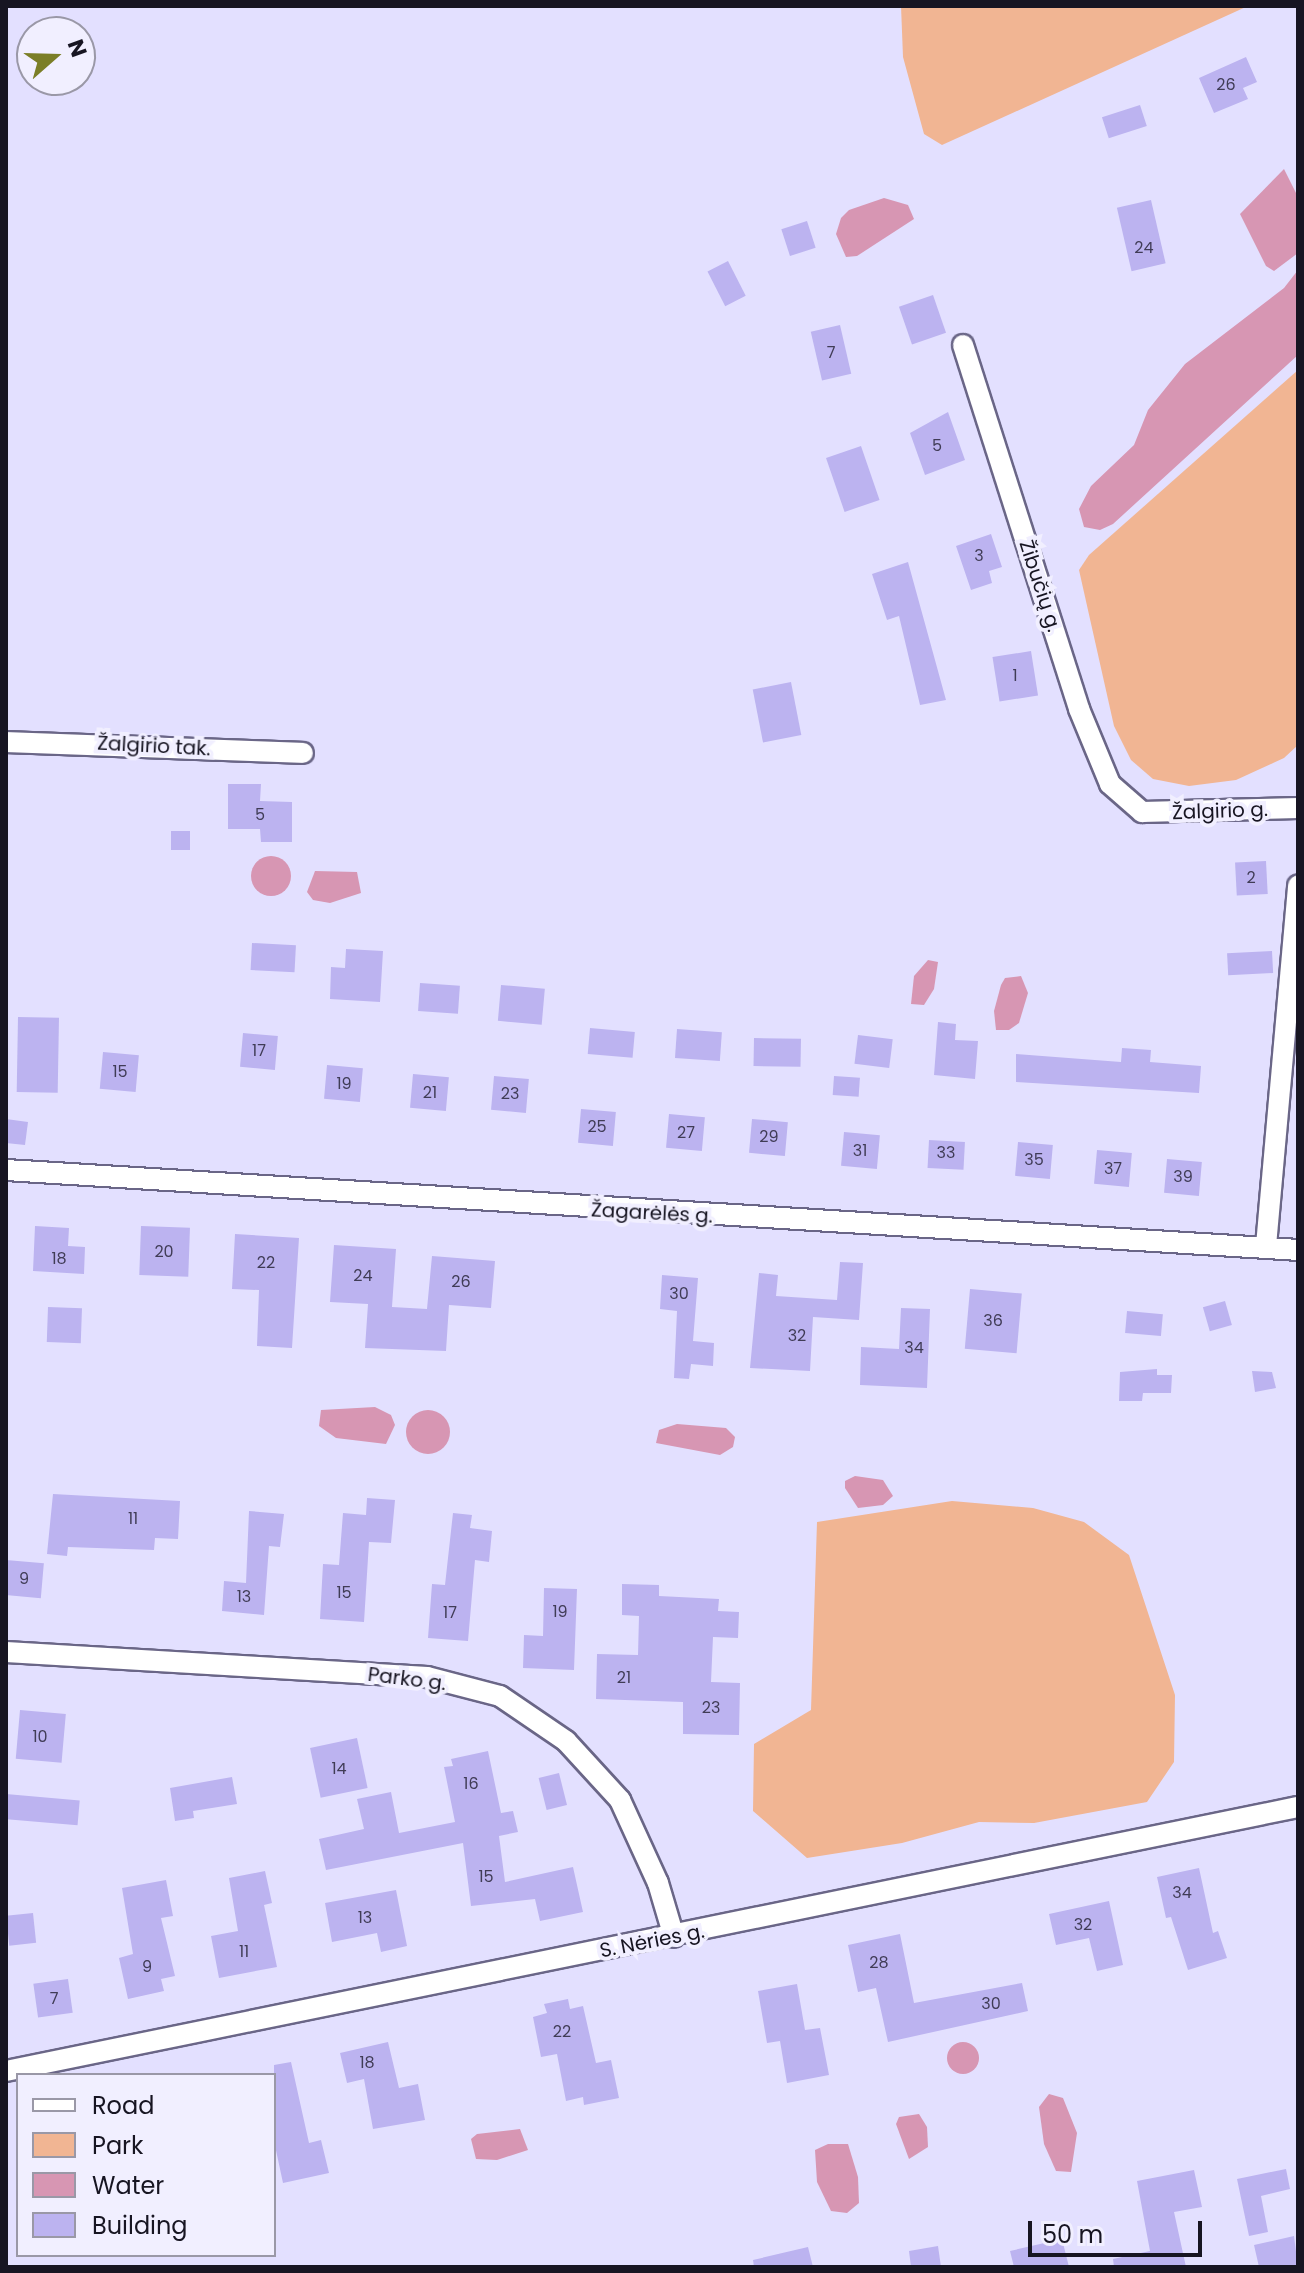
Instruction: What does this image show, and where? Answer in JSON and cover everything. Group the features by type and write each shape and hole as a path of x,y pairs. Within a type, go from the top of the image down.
{"street":[{"name":"Žibučių g.","path":"963,345 1079,709 1110,784 1142,812"},
{"name":"Žalgirio tak.","path":"6,742 303,753"},
{"name":"Žalgirio g.","path":"1142,812 1298,808"},
{"path":"1266,1246 1298,885"},
{"name":"Žagarėlės g.","path":"6,1170 636,1213 1298,1250"},
{"name":"Parko g.","path":"6,1652 427,1677 500,1696 566,1741 620,1800 658,1883 674,1937"},
{"name":"S. Nėries g.","path":"6,2071 674,1937 1298,1807"}],"green space":[{"path":"901,6 1248,6 942,145 924,134 903,57"},
{"path":"1298,370 1298,745 1284,758 1236,780 1189,786 1153,779 1131,760 1114,726 1079,570 1089,555"},
{"path":"952,1501 1033,1508 1084,1522 1129,1555 1175,1695 1174,1762 1147,1802 1034,1823 979,1822 902,1843 807,1858 753,1811 754,1744 811,1710 817,1522"}],"water":[{"path":"1284,169 1298,197 1298,253 1274,271 1266,266 1240,214"},
{"path":"884,198 908,205 914,219 857,256 846,257 836,234 841,218 849,210"},
{"path":"1298,270 1298,355 1113,524 1100,530 1084,527 1079,509 1091,486 1134,445 1148,410 1185,364 1284,288"},
{"path":"271,856 285,862 291,876 285,890 271,896 257,890 251,876 257,862"},
{"path":"315,871 357,872 361,893 330,903 313,900 307,892"},
{"path":"928,960 938,962 934,989 924,1005 911,1004 914,976"},
{"path":"1021,976 1028,993 1019,1023 1009,1030 996,1030 994,1011 1001,985 1005,978"},
{"path":"375,1407 391,1415 395,1425 386,1444 336,1438 319,1426 321,1410"},
{"path":"428,1410 443,1417 450,1432 443,1447 428,1454 413,1447 406,1432 413,1417"},
{"path":"677,1424 726,1428 735,1437 733,1447 720,1455 656,1443 659,1430"},
{"path":"855,1476 883,1480 893,1496 883,1505 858,1508 845,1488 845,1481"},
{"path":"963,2042 974,2047 979,2058 974,2069 963,2074 952,2069 947,2058 952,2047"},
{"path":"1049,2094 1063,2098 1077,2133 1071,2172 1056,2171 1044,2144 1039,2107"},
{"path":"919,2114 927,2127 928,2147 909,2159 896,2124 899,2117"},
{"path":"520,2129 528,2150 497,2160 476,2159 471,2139 477,2134"},
{"path":"828,2144 848,2144 858,2177 859,2203 847,2213 831,2211 817,2182 815,2150"}],"building":[{"path":"1246,57 1257,82 1243,88 1248,99 1214,113 1199,78"},
{"path":"1140,105 1147,126 1109,138 1102,117"},
{"path":"1151,200 1166,263 1132,271 1117,208"},
{"path":"807,221 816,248 790,256 781,229"},
{"path":"728,261 746,296 725,306 708,271"},
{"path":"933,295 946,333 912,345 899,307"},
{"path":"840,325 851,374 822,380 811,332"},
{"path":"948,412 965,460 925,475 910,433"},
{"path":"861,446 880,500 845,512 826,458"},
{"path":"991,534 1002,567 989,571 992,583 971,590 956,546"},
{"path":"908,562 946,700 920,705 899,616 887,620 872,574"},
{"path":"1031,651 1038,695 1000,702 992,657"},
{"path":"791,682 801,735 763,742 753,689"},
{"path":"228,784 261,784 260,801 292,802 292,842 261,842 260,829 228,829"},
{"path":"171,831 190,831 190,850 171,850"},
{"path":"1266,861 1268,894 1237,896 1235,863"},
{"path":"252,943 296,945 295,972 251,970"},
{"path":"346,949 383,951 380,1002 330,999 331,967 345,968"},
{"path":"1272,951 1273,973 1228,975 1227,953"},
{"path":"420,983 460,986 458,1014 418,1011"},
{"path":"501,985 545,989 542,1025 498,1021"},
{"path":"18,1017 59,1018 58,1093 17,1092"},
{"path":"938,1022 956,1024 955,1040 978,1041 975,1079 934,1075"},
{"path":"590,1028 635,1032 633,1058 588,1054"},
{"path":"677,1029 722,1032 720,1061 675,1058"},
{"path":"243,1033 278,1036 275,1070 240,1067"},
{"path":"858,1035 893,1039 889,1068 854,1064"},
{"path":"754,1038 801,1039 801,1067 754,1066"},
{"path":"1122,1048 1151,1050 1150,1062 1201,1066 1199,1093 1016,1082 1016,1054 1121,1062"},
{"path":"103,1052 139,1055 136,1092 100,1089"},
{"path":"327,1065 363,1068 360,1102 324,1099"},
{"path":"413,1074 449,1077 446,1111 410,1108"},
{"path":"494,1076 529,1079 526,1113 491,1110"},
{"path":"834,1076 860,1078 859,1097 833,1095"},
{"path":"581,1109 616,1112 613,1146 578,1143"},
{"path":"669,1114 705,1117 702,1151 666,1148"},
{"path":"6,1119 28,1122 25,1145 6,1143"},
{"path":"752,1119 788,1122 785,1156 749,1153"},
{"path":"844,1132 880,1135 877,1169 841,1166"},
{"path":"929,1140 965,1142 963,1170 928,1168"},
{"path":"1018,1142 1053,1145 1050,1179 1015,1176"},
{"path":"1097,1150 1132,1153 1129,1187 1094,1184"},
{"path":"1167,1159 1202,1162 1199,1196 1164,1193"},
{"path":"35,1226 69,1228 68,1246 85,1247 84,1274 33,1271"},
{"path":"141,1226 190,1228 188,1277 139,1275"},
{"path":"235,1234 299,1238 292,1348 257,1346 259,1290 232,1289"},
{"path":"334,1245 396,1249 392,1307 427,1309 432,1256 495,1261 491,1308 449,1305 446,1351 365,1348 368,1304 330,1302"},
{"path":"840,1262 863,1263 859,1320 813,1317 810,1371 750,1368 759,1273 778,1275 776,1296 837,1300"},
{"path":"662,1275 698,1278 693,1341 714,1343 713,1366 691,1364 689,1379 674,1378 677,1311 660,1309"},
{"path":"970,1289 1022,1294 1017,1353 965,1349"},
{"path":"1225,1301 1232,1325 1210,1331 1203,1307"},
{"path":"48,1307 82,1308 81,1343 47,1342"},
{"path":"901,1308 930,1309 927,1388 860,1385 861,1347 899,1349"},
{"path":"1127,1311 1163,1314 1161,1336 1125,1333"},
{"path":"1157,1369 1157,1375 1172,1375 1171,1393 1143,1393 1142,1401 1119,1401 1120,1372"},
{"path":"1252,1371 1272,1372 1276,1388 1255,1392"},
{"path":"53,1494 180,1501 178,1539 155,1538 154,1550 68,1547 67,1556 47,1554"},
{"path":"367,1498 395,1500 391,1543 369,1542 364,1622 320,1619 323,1564 339,1565 343,1513 366,1515"},
{"path":"249,1511 284,1514 280,1547 269,1546 264,1615 222,1611 224,1581 246,1583"},
{"path":"453,1513 472,1515 470,1528 492,1531 489,1562 475,1560 468,1641 428,1638 432,1584 445,1585"},
{"path":"6,1560 44,1563 41,1598 6,1595"},
{"path":"622,1584 659,1585 659,1596 719,1599 718,1611 739,1612 738,1638 713,1637 711,1682 740,1683 739,1735 683,1734 683,1702 596,1699 597,1654 638,1655 639,1616 622,1615"},
{"path":"544,1588 577,1589 574,1670 523,1668 524,1635 543,1636"},
{"path":"20,1710 66,1714 62,1763 16,1759"},
{"path":"357,1738 368,1788 321,1798 310,1748"},
{"path":"488,1751 501,1813 513,1811 518,1832 499,1836 505,1882 573,1867 583,1912 540,1921 535,1899 471,1906 463,1843 326,1870 319,1839 364,1829 357,1799 391,1792 399,1833 455,1822 444,1767 453,1766 451,1759"},
{"path":"559,1773 567,1805 547,1810 539,1778"},
{"path":"232,1777 237,1804 193,1811 194,1818 175,1821 170,1788"},
{"path":"6,1794 80,1800 78,1825 6,1819"},
{"path":"1199,1868 1213,1933 1218,1931 1227,1958 1188,1970 1171,1917 1166,1918 1157,1877"},
{"path":"265,1871 272,1903 264,1905 277,1967 219,1978 211,1936 238,1931 229,1878"},
{"path":"166,1880 173,1916 161,1918 175,1976 161,1979 164,1991 128,1999 119,1958 133,1954 122,1888"},
{"path":"396,1890 407,1946 381,1952 377,1933 332,1942 325,1903"},
{"path":"1109,1901 1123,1965 1097,1971 1089,1938 1056,1945 1049,1914"},
{"path":"33,1913 36,1943 9,1946 6,1916"},
{"path":"900,1934 914,2003 1022,1983 1028,2011 888,2042 876,1988 858,1992 848,1945"},
{"path":"68,1979 73,2013 38,2018 33,1984"},
{"path":"797,1984 805,2030 820,2028 829,2075 787,2083 780,2041 767,2043 758,1991"},
{"path":"568,1999 570,2009 583,2006 596,2063 611,2060 619,2098 584,2105 583,2097 566,2101 557,2054 541,2057 533,2017 547,2013 544,2004"},
{"path":"388,2042 399,2088 418,2084 425,2120 373,2129 364,2079 347,2083 340,2053"},
{"path":"291,2062 309,2143 321,2140 329,2173 283,2183 276,2150 274,2065"},
{"path":"1286,2169 1290,2189 1261,2196 1268,2232 1249,2236 1237,2179"},
{"path":"1194,2170 1202,2207 1174,2212 1186,2267 1114,2267 1113,2259 1150,2251 1137,2181"},
{"path":"1294,2236 1298,2267 1259,2267 1254,2245"},
{"path":"1062,2239 1069,2267 1014,2267 1010,2251"},
{"path":"938,2246 941,2267 911,2267 909,2251"},
{"path":"808,2247 813,2267 754,2267 753,2260"}]}
